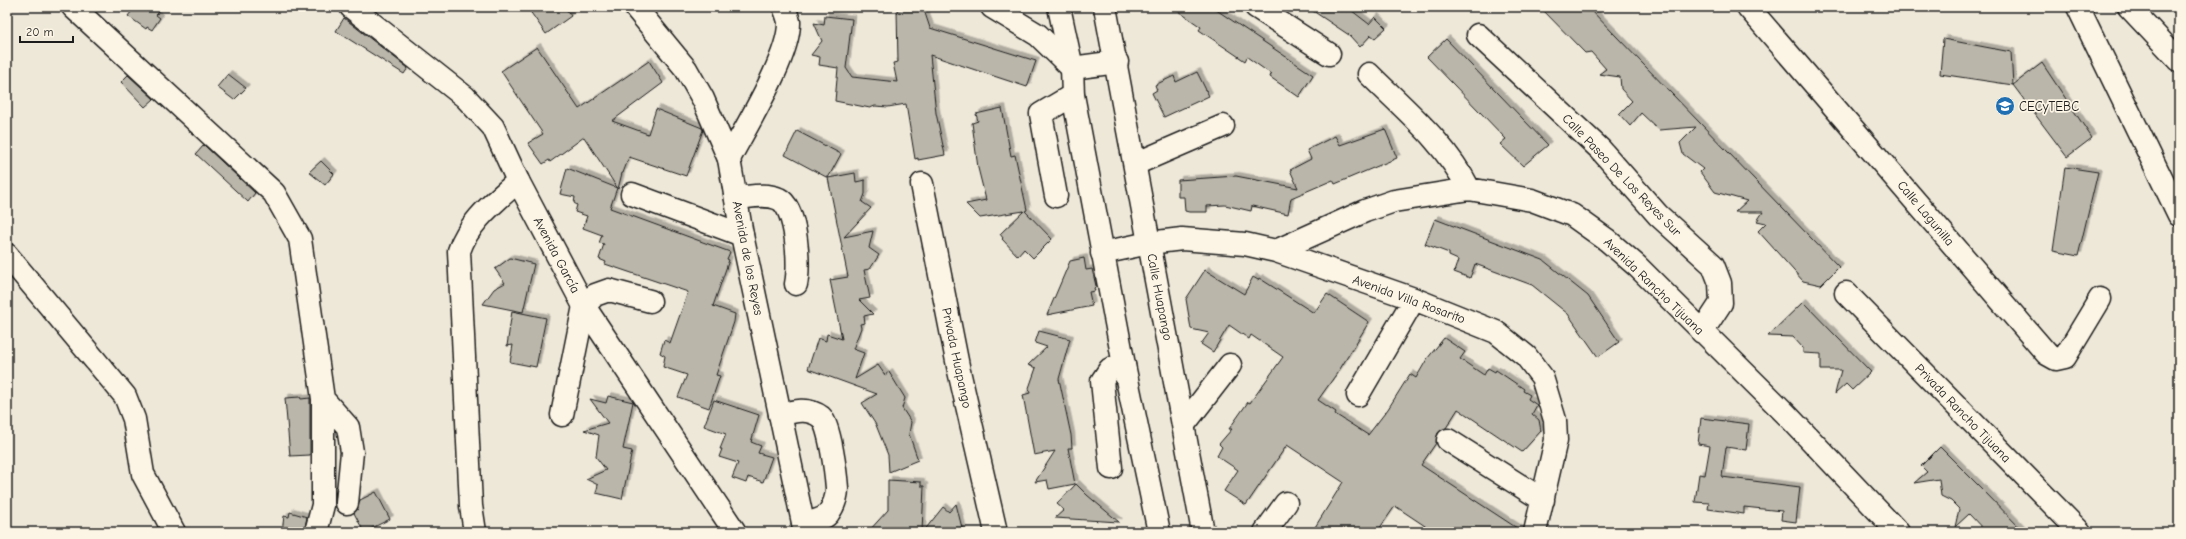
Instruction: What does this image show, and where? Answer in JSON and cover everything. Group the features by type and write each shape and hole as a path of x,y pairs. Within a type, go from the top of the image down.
{"street":[{"path":"73,7 274,193 300,239 323,399 323,505 316,532"},
{"name":"Avenida García","path":"351,7 465,96 493,127 518,180 584,306 736,532"},
{"name":"Avenida de los Reyes","path":"635,7 686,69 707,106 729,159 742,235 804,528"},
{"path":"729,159 780,61 787,41 789,21 784,7"},
{"path":"992,7 1038,35 1072,68"},
{"path":"1058,7 1072,68 1073,95 1102,253 1159,532"},
{"name":"Calle Huapango","path":"1105,7 1117,62 1203,532"},
{"path":"1256,7 1329,54"},
{"path":"2129,7 2179,60"},
{"path":"2079,8 2179,215"},
{"name":"Calle Lagunilla","path":"1754,9 2047,354 2056,359 2065,357 2100,299"},
{"name":"Calle Paseo De Los Reyes Sur","path":"1478,35 1600,149 1658,215 1713,265 1720,283 1721,303 1702,332"},
{"path":"1072,68 1117,62"},
{"path":"1369,74 1440,144 1459,170 1469,189"},
{"path":"1056,196 1041,114 1073,95"},
{"path":"1135,164 1222,126"},
{"path":"476,532 471,506 459,251 464,236 474,223 518,180"},
{"name":"Privada Huapango","path":"922,184 959,370 996,532"},
{"name":"Avenida Rancho Tijuana","path":"1276,251 1365,211 1394,201 1469,189 1532,200 1572,216 1607,240 1637,266 1787,415 1898,532"},
{"path":"632,194 742,235"},
{"path":"736,198 767,195 780,199 788,210 798,245 799,270 796,284"},
{"name":"Avenida Villa Rosarito","path":"1102,253 1149,243 1182,239 1218,240 1245,244 1276,251 1414,299 1496,332 1526,356 1542,378 1555,420 1556,440 1535,532"},
{"path":"7,255 125,396 134,419 143,474 174,532"},
{"path":"562,415 584,306 596,295 609,290 650,301"},
{"name":"Privada Rancho Tijuana","path":"1846,293 2080,532"},
{"path":"1358,394 1414,299"},
{"path":"1111,468 1102,381 1110,369 1124,365"},
{"path":"1184,424 1230,365"},
{"path":"323,399 348,427 352,452 347,503"},
{"path":"780,415 800,410 811,412 822,418 827,427 837,489 834,504 827,515 804,528"},
{"path":"1448,440 1543,500"},
{"path":"1265,532 1286,503"}],"building":[{"path":"135,7 152,7 159,12 156,15 160,18 152,30 147,27 146,29 128,16"},
{"path":"527,7 565,7 571,16 546,34"},
{"path":"905,7 923,7 930,28 1036,61 1027,87 930,55 936,113 945,155 918,160 918,158 915,159 906,104 888,107 875,106 870,108 835,101 838,68 819,65 820,57 811,55 822,41 814,23 824,25 825,16 852,19 846,68 852,77 897,82 893,63 898,62 897,10"},
{"path":"1172,7 1212,7 1313,75 1299,97 1270,77 1271,74 1247,57 1245,61 1199,30 1201,27"},
{"path":"1307,7 1347,7 1369,24 1375,17 1386,28 1375,38 1371,35 1360,47 1349,35"},
{"path":"1540,7 1588,7 1839,267 1821,285 1803,281 1758,231 1766,223 1757,221 1763,212 1735,212 1747,201 1715,192 1700,172 1703,169 1683,154 1680,143 1696,127 1659,130 1641,113 1630,126 1619,114 1632,101 1621,89 1620,77 1599,74 1606,69 1591,52 1585,53"},
{"path":"344,18 408,68 404,74 336,31"},
{"path":"1446,39 1548,145 1523,166 1500,144 1506,139 1427,57"},
{"path":"1943,39 2011,52 2013,85 1940,74"},
{"path":"537,47 579,109 649,61 663,83 612,121 648,134 656,109 702,128 703,130 686,176 629,157 622,173 618,189 584,137 550,162 549,160 543,164 528,143 543,134 501,71"},
{"path":"2042,63 2092,138 2067,157 2013,85"},
{"path":"1197,72 1209,96 1164,117 1152,93 1157,90 1155,85 1174,76 1176,82"},
{"path":"228,74 246,88 234,100 217,87"},
{"path":"128,75 154,99 145,107 121,82"},
{"path":"1002,108 1011,156 1015,155 1027,210 1025,211 1052,239 1033,258 1024,249 1018,256 1002,239 1003,238 1000,234 1024,211 980,218 966,204 986,200 978,168 972,123 978,121 976,114"},
{"path":"1385,129 1397,158 1335,184 1333,180 1291,198 1288,214 1252,206 1251,211 1225,205 1207,206 1207,212 1189,212 1185,211 1184,197 1178,197 1178,180 1236,176 1298,188 1290,170 1311,159 1307,150 1335,136 1340,145"},
{"path":"797,131 841,154 828,178 785,155"},
{"path":"204,145 255,193 248,202 196,154"},
{"path":"321,161 334,174 325,185 309,172"},
{"path":"2065,167 2098,172 2078,256 2053,251"},
{"path":"567,168 617,188 610,208 730,252 727,259 729,260 713,306 735,314 734,322 716,375 720,376 709,408 678,397 687,375 663,367 665,356 660,353 664,340 670,343 688,292 605,264 606,262 599,259 604,244 599,243 602,235 583,228 587,216 575,212 577,205 574,203 575,197 560,194"},
{"path":"855,173 856,182 865,180 865,194 862,202 871,208 844,237 873,231 869,248 879,255 870,269 864,270 870,298 859,300 873,314 864,316 865,323 860,324 861,328 853,349 864,353 855,379 878,365 885,375 889,372 905,398 902,408 911,422 909,434 918,460 889,472 888,455 876,425 862,403 877,394 808,369 818,338 826,341 827,334 842,339 830,280 848,277 828,178"},
{"path":"1435,219 1543,260 1588,296 1619,342 1598,357 1568,314 1532,285 1475,264 1470,278 1454,272 1458,260 1449,256 1449,253 1425,244"},
{"path":"510,258 534,264 523,312 483,304 494,289 505,283 495,269"},
{"path":"1084,258 1086,270 1092,269 1096,286 1094,288 1095,291 1089,292 1092,306 1047,315 1070,261"},
{"path":"1205,270 1244,294 1253,277 1258,280 1259,278 1314,313 1327,294 1369,322 1340,369 1318,400 1336,412 1335,414 1368,435 1388,409 1410,374 1416,378 1427,359 1444,338 1465,352 1460,359 1484,375 1488,368 1495,372 1496,370 1524,389 1523,391 1530,395 1528,399 1537,405 1532,414 1539,420 1541,431 1522,452 1458,409 1446,428 1438,433 1436,443 1421,465 1523,532 1479,532 1471,527 1468,532 1434,532 1395,506 1377,532 1312,532 1343,482 1287,445 1246,505 1224,491 1238,470 1217,456 1222,447 1219,444 1232,429 1229,429 1248,402 1250,403 1283,357 1251,335 1249,339 1229,325 1213,352 1201,344 1209,333 1191,329 1186,299"},
{"path":"1803,302 1871,372 1852,390 1846,384 1835,394 1841,370 1821,370 1821,354 1803,353 1803,348 1793,337 1768,336"},
{"path":"512,311 546,318 536,367 510,362 513,345 507,346"},
{"path":"1039,331 1070,339 1059,379 1071,435 1072,448 1068,448 1075,484 1049,489 1047,480 1035,482 1055,451 1034,455 1023,395 1030,393 1029,388 1036,368 1028,365 1047,347 1035,343"},
{"path":"608,396 633,402 623,449 632,451 622,499 596,493 598,485 586,479 606,470 596,457 599,435 584,430 608,423 590,399 606,403"},
{"path":"300,397 301,399 310,398 310,455 290,456 285,398"},
{"path":"714,400 759,415 751,442 761,446 758,453 772,457 763,482 748,477 746,483 732,478 738,463 719,457 722,449 720,449 726,434 704,426"},
{"path":"1701,418 1749,424 1746,450 1726,447 1722,477 1800,487 1796,522 1781,520 1782,511 1744,507 1744,514 1708,509 1709,503 1695,502 1699,474 1705,475 1710,446 1698,444"},
{"path":"1940,447 2024,532 1986,532 1969,514 1955,527 1959,509 1951,501 1941,496 1939,479 1914,483 1927,472 1921,466"},
{"path":"888,480 921,482 921,486 924,486 922,532 868,532 888,510"},
{"path":"1076,484 1119,522 1055,518 1064,510 1057,504"},
{"path":"376,492 390,519 364,532 354,513 357,510 360,500"},
{"path":"956,504 963,532 923,532 943,507 949,512"},
{"path":"290,512 307,517 304,532 282,532 284,516 289,517"}],"place":[{"name":"CECyTEBC","path":"2005,106"}]}
